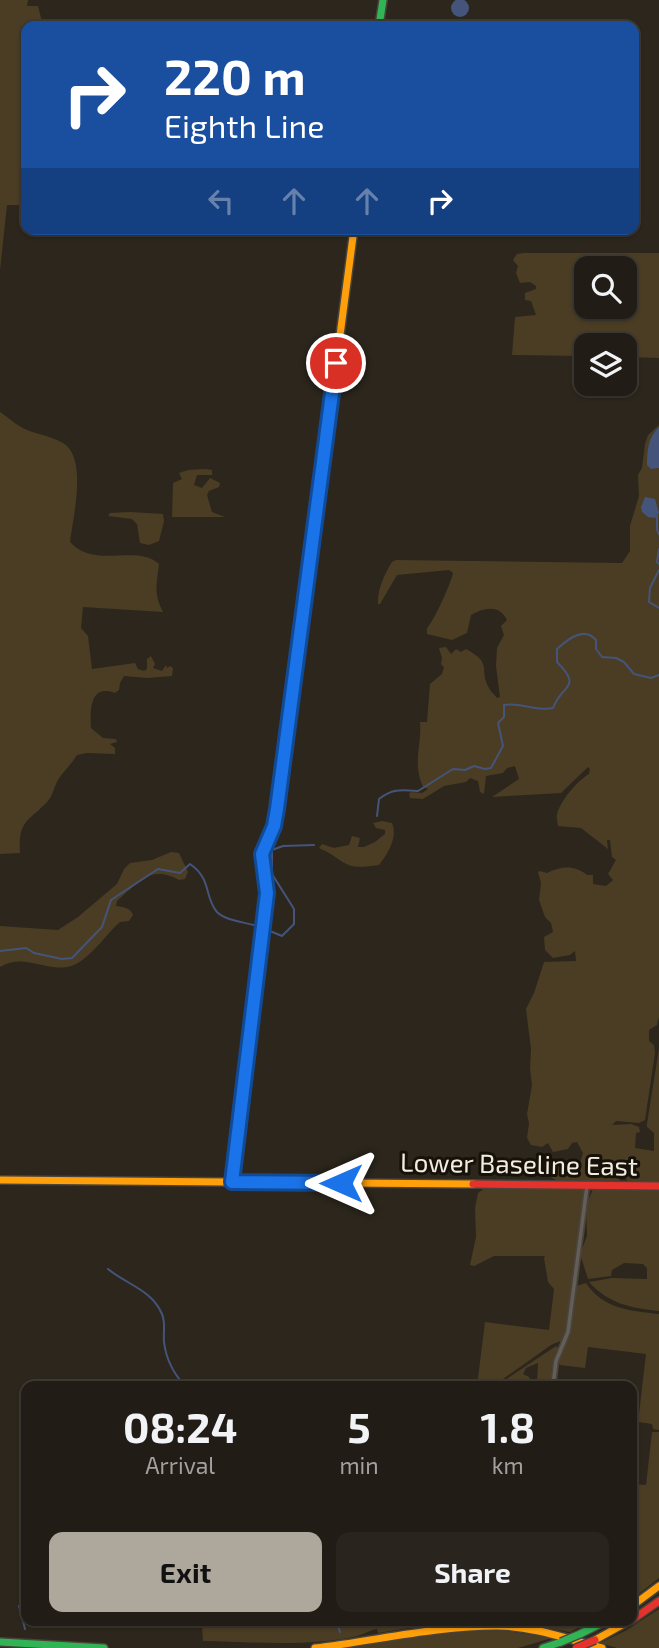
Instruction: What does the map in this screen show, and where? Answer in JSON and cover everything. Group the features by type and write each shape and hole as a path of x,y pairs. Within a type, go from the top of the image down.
{"main road":[{"path":"380,21 383,0"},
{"path":"232,1182 267,885 262,854 274,826 277,809 353,235"},
{"name":"Lower Baseline East","path":"0,1180 659,1186"},
{"path":"637,1602 659,1586"},
{"path":"637,1616 659,1601"},
{"path":"315,1648 374,1641 409,1633 498,1626 547,1633 602,1648"},
{"path":"543,1648 596,1626"},
{"path":"576,1648 620,1626"},
{"path":"0,1642 104,1648"}],"street":[{"path":"553,1381 556,1361 568,1332 587,1184"}],"shaded area":[{"path":"0,0 28,0 27,6 38,6 42,21 21,21 21,205 7,205 0,270"},
{"path":"524,253 659,253 659,358 637,357 637,333 574,333 574,356 512,355 515,317 536,315 531,301 525,300 525,293 536,289 536,286 530,282 520,283 516,273 518,266 513,260 517,254"},
{"path":"0,412 23,428 63,443 71,451 75,461 77,489 70,542 91,554 139,556 150,558 159,564 157,593 163,612 83,607 81,628 88,636 92,669 135,663 138,669 144,671 147,669 147,659 151,656 155,664 153,668 162,671 166,665 167,668 173,668 172,676 124,676 119,690 115,693 107,691 96,695 92,706 91,728 103,738 116,739 117,742 110,744 115,748 115,754 77,755 58,780 49,799 23,828 20,853 0,854"},
{"path":"659,425 659,1017 657,1025 649,1030 649,1041 654,1045 655,1053 645,1120 639,1123 616,1121 612,1125 631,1124 639,1127 635,1148 654,1151 654,1133 647,1124 659,1048 659,1184 629,1183 617,1165 620,1182 567,1183 551,1177 557,1173 559,1162 562,1166 578,1170 583,1153 577,1142 572,1143 568,1149 553,1152 548,1143 542,1147 531,1145 527,1138 527,1114 532,1085 526,1009 544,962 576,961 575,951 570,955 553,958 545,950 544,937 553,932 539,900 541,883 538,872 573,868 593,875 593,884 606,886 613,880 608,874 616,860 612,857 610,840 607,840 608,849 581,828 558,826 557,815 561,804 589,774 590,769 588,767 561,793 492,797 519,779 515,766 507,768 503,773 486,776 484,794 480,792 478,781 470,778 466,782 444,786 423,799 410,798 411,792 422,793 428,789 423,787 418,769 420,722 427,722 430,684 442,674 444,667 441,664 439,648 446,647 451,654 456,649 461,652 466,649 475,654 483,663 490,689 497,698 500,697 497,648 504,635 501,626 507,620 500,611 486,609 471,615 467,633 452,640 427,634 427,628 438,611 452,577 453,573 449,570 397,575 380,604 378,599 384,576 396,560 622,563 630,551 630,526 639,496 638,475 642,468 645,444 648,435"},
{"path":"212,470 212,475 197,475 194,485 202,488 210,478 220,483 219,487 209,491 207,495 212,512 225,517 172,517 173,483 182,479 179,473"},
{"path":"110,513 163,514 159,541 149,545 140,543 137,524 132,519 108,516"},
{"path":"373,823 392,823 394,834 389,851 379,865 351,866 319,848 322,844 334,848 349,845 352,836 360,838 358,847 364,847 385,834 385,830 376,828"},
{"path":"171,852 179,853 188,872 185,879 179,880 160,874 138,882 117,901 116,906 132,912 129,921 120,922 78,963 53,967 18,962 0,967 0,926 58,930 117,884 130,863 152,860"},
{"path":"485,1188 579,1188 583,1190 584,1197 563,1340 551,1345 500,1381 478,1381 485,1322 549,1330 554,1289 548,1282 545,1256 494,1256 474,1266 470,1265 476,1237 475,1208 478,1193"},
{"path":"593,1189 659,1190 659,1311 621,1304 604,1295 589,1282 612,1278 647,1279 647,1268 643,1264 624,1263 612,1270 611,1276 588,1279 580,1254 587,1236 586,1206"},
{"path":"586,1283 601,1298 618,1307 659,1314 659,1430 653,1429 652,1424 638,1422 646,1354 588,1347 585,1368 560,1365 558,1362 569,1336 576,1286"},
{"path":"556,1346 559,1349 552,1365 550,1381 537,1381 538,1363 526,1368 523,1374 531,1381 504,1381"},
{"path":"652,1432 659,1432 659,1578 637,1595 637,1484 646,1485"},
{"path":"659,1609 659,1648 617,1648 600,1643 637,1626 637,1623"},
{"path":"202,1626 421,1626 378,1633 377,1629 357,1636 320,1642 203,1641"},
{"path":"537,1626 581,1626 570,1632"},
{"path":"461,1630 500,1630 552,1638 518,1648 333,1648"}],"water":[{"path":"456,-1 464,-1 469,8 467,15 456,17 451,12 451,4"},
{"path":"659,427 659,468 651,469 647,465 648,449 652,435"},
{"path":"645,497 655,499 659,513 655,518 642,512"}],"waterway":[{"path":"657,516 659,534"},
{"path":"659,549 659,564"},
{"path":"659,570 650,588 649,602 659,608"},
{"path":"377,816 379,799 393,791 418,791 453,769 465,770 474,766 491,768 503,746 498,723 504,717 504,705 553,708 568,686 569,677 557,662 557,649 566,641 586,634 596,640 596,649 602,657 616,658 624,662 634,674 651,678 659,675"},
{"path":"265,929 282,936 294,924 294,909 272,874 272,850 283,846 314,845"},
{"path":"0,951 26,948 34,953 62,959 72,958 102,927 111,900 158,869 180,873 190,864 202,876 217,912 232,920 260,927"},
{"path":"108,1269 145,1293 158,1306 163,1318 168,1360 181,1381"},
{"path":"19,1606 21,1614"},
{"path":"338,1626 340,1632"}],"traffic: fast":[{"path":"380,21 383,0"},
{"path":"232,1182 267,893 262,854 274,826 277,809 317,510"},
{"path":"580,1634 596,1626"},
{"path":"561,1642 580,1634"},
{"path":"0,1642 104,1648"},
{"path":"543,1648 561,1642"}],"traffic: slow":[{"path":"317,510 353,235"},
{"path":"0,1180 473,1184"},
{"path":"637,1602 659,1586"},
{"path":"315,1648 428,1631 497,1626 537,1631 602,1648"},
{"path":"595,1640 620,1626"}],"traffic: jam":[{"path":"473,1184 659,1186"},
{"path":"637,1616 659,1601"},
{"path":"576,1648 595,1640"}],"route":[{"path":"336,363 277,809 274,826 262,854 267,893 232,1182 341,1183"}]}
